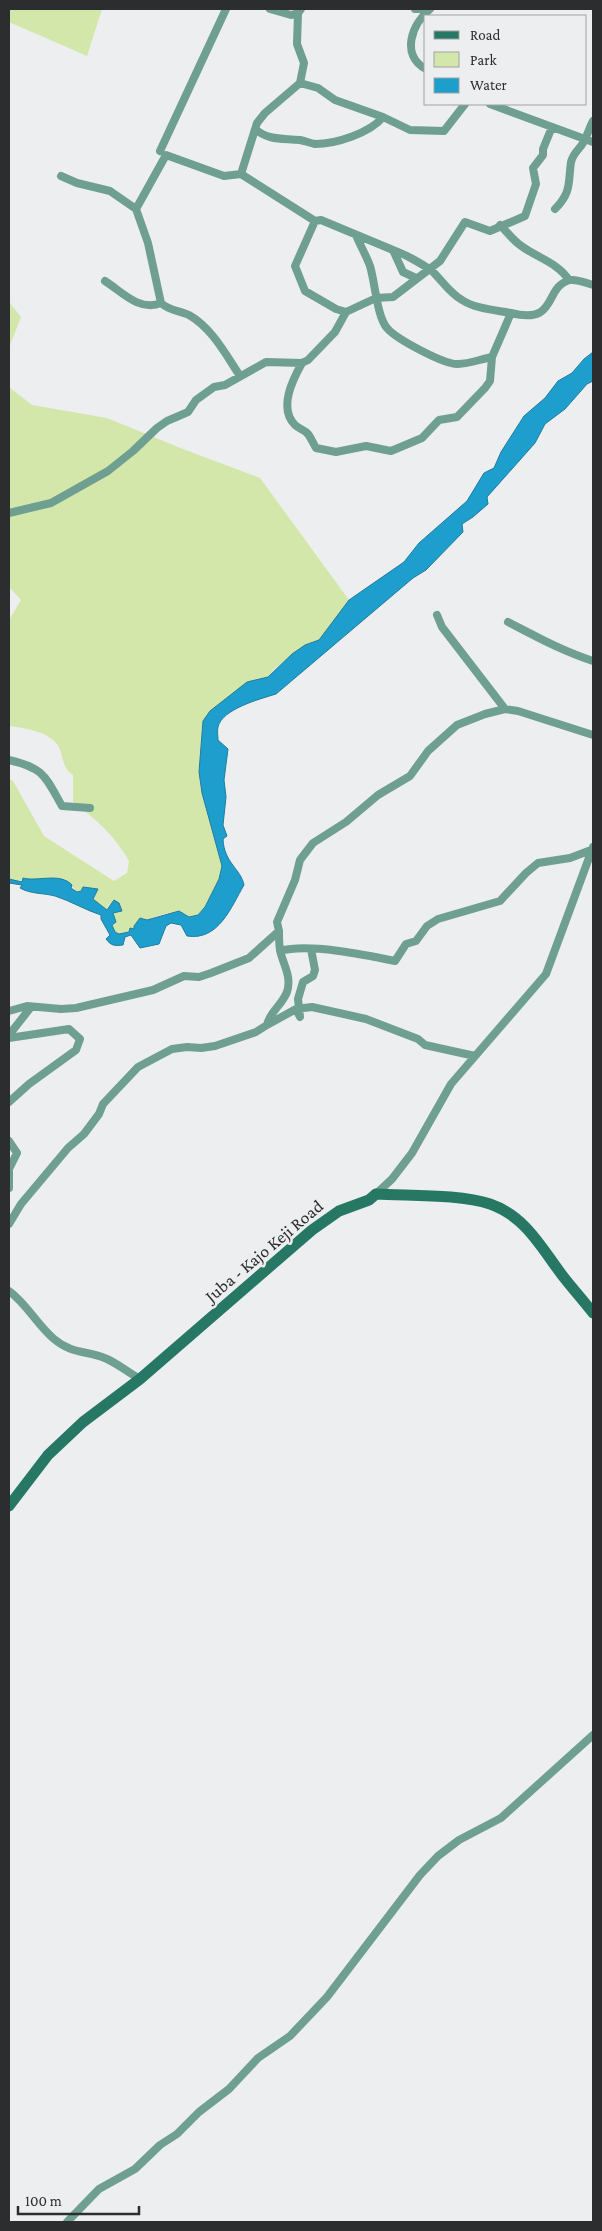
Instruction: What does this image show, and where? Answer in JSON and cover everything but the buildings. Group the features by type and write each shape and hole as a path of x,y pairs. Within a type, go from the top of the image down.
{"main road":[{"path":"376,1194 461,1199 490,1204 511,1215 532,1232 561,1274 593,1313"},
{"name":"Juba - Kajo Keji Road","path":"9,1506 48,1455 83,1422 140,1379 312,1230 339,1211 369,1200 376,1194"}],"street":[{"path":"160,151 226,9"},
{"path":"270,9 291,15 299,11"},
{"path":"415,9 422,9"},
{"path":"424,67 413,57 410,43 414,28 421,16 430,9"},
{"path":"241,174 255,129 265,112 300,83 304,63 297,44 299,11"},
{"path":"300,83 318,88 335,100 383,116 410,130 444,131 464,105"},
{"path":"493,105 593,142"},
{"path":"255,129 268,138 300,140 315,144 343,140 377,124 383,116"},
{"path":"555,209 569,186 571,162 575,151 581,146 593,120"},
{"path":"9,513 51,503 108,471 162,424 188,412 196,400 214,387 225,385 266,362 302,363 308,360 330,338 346,312 376,298 393,297 440,261 465,222 490,231 500,225 525,216 536,184 533,168 544,155 543,149 552,127"},
{"path":"136,209 166,155 224,176 241,174 315,221 321,220 405,254 413,261 430,269 460,300 472,305 525,316 545,310 560,287 569,280 577,280 593,285"},
{"path":"61,176 77,183 110,191 136,209 148,243 161,303 167,309 190,316 206,328 220,345 240,376"},
{"path":"315,221 295,266 306,290 336,309 346,312"},
{"path":"500,225 520,245 547,259 564,273 569,280"},
{"path":"356,235 371,269 376,298 386,328 411,346 456,364 492,357"},
{"path":"393,250 403,272 416,278"},
{"path":"105,281 131,300 154,306 161,303"},
{"path":"302,363 291,382 288,402 289,412 294,424 308,433 316,448 336,452 366,446 391,451 422,438 439,420 457,416 490,381 492,357 511,313"},
{"path":"437,615 442,627 505,709"},
{"path":"508,622 532,633 542,641 593,661"},
{"path":"267,1025 268,1019 278,1008 286,992 289,978 280,951 277,922 295,880 300,860 313,843 346,822 378,795 410,776 428,751 457,725 485,714 505,709 518,711 593,735"},
{"path":"9,760 43,773 62,806 90,808"},
{"path":"280,951 311,949 360,953 395,960 406,944 416,941 427,926 438,919 500,901 538,863 570,858 592,849"},
{"path":"376,1194 392,1179 412,1153 451,1084 546,974 592,849"},
{"path":"9,1011 27,1006 30,1008 76,1008 153,990 184,976 199,977 249,958 279,931"},
{"path":"296,1009 300,1017 298,999 303,982 312,976 315,970 311,949"},
{"path":"9,1224 21,1204 68,1148 84,1134 99,1114 103,1104 138,1067 172,1049 187,1046 201,1048 215,1046 256,1032 296,1009 312,1007 366,1019 418,1039 425,1045 474,1056"},
{"path":"9,1036 30,1008"},
{"path":"9,1036 69,1030 80,1039 76,1050 29,1084 9,1102"},
{"path":"9,1141 17,1153 9,1169 9,1188"},
{"path":"9,1291 39,1325 70,1350 108,1359 140,1379"},
{"path":"67,2222 99,2189 135,2169 160,2146 177,2134 199,2112 229,2089 258,2058 290,2036 327,1997 420,1875 438,1856 459,1840 501,1818 593,1735"}],"green space":[{"path":"9,9 102,9 87,56 9,22"},
{"path":"9,302 21,317 9,348"},
{"path":"9,387 32,405 107,418 260,478 349,600 319,640 305,645 274,669 268,677 247,682 210,711 203,721 199,772 202,793 222,865 219,879 205,907 198,915 189,917 179,911 163,914 147,920 128,933 120,934 115,932 109,904 107,910 93,899 94,895 83,889 77,892 65,879 34,880 24,878 22,882 9,879 9,779 13,781 44,836 114,881 127,873 129,861 118,844 104,829 73,802 73,775 66,769 57,744 41,733 9,726 9,620 21,600 9,587"}],"water":[{"path":"593,352 593,381 587,384 565,409 545,424 535,443 487,497 488,504 462,524 463,532 426,570 413,578 276,694 242,706 226,715 221,721 218,729 218,740 228,749 224,780 226,797 223,825 227,836 223,839 224,847 229,860 240,874 244,885 229,912 216,928 198,936 187,936 181,925 171,923 166,926 159,944 140,948 131,935 125,937 123,945 113,945 106,939 110,935 101,919 101,915 61,898 28,891 20,888 22,885 9,883 9,879 22,882 23,878 55,878 67,881 72,885 71,888 77,892 81,891 83,887 98,889 93,899 107,910 114,900 119,903 122,911 113,913 116,922 112,925 115,932 119,934 129,932 130,928 134,929 140,918 147,920 179,911 189,917 198,915 205,907 219,879 222,866 202,793 199,772 203,721 210,711 247,682 268,677 292,654 305,645 319,640 349,600 404,562 419,543 467,501 484,473 494,468 501,452 524,416 545,398 558,381 572,373"}]}
